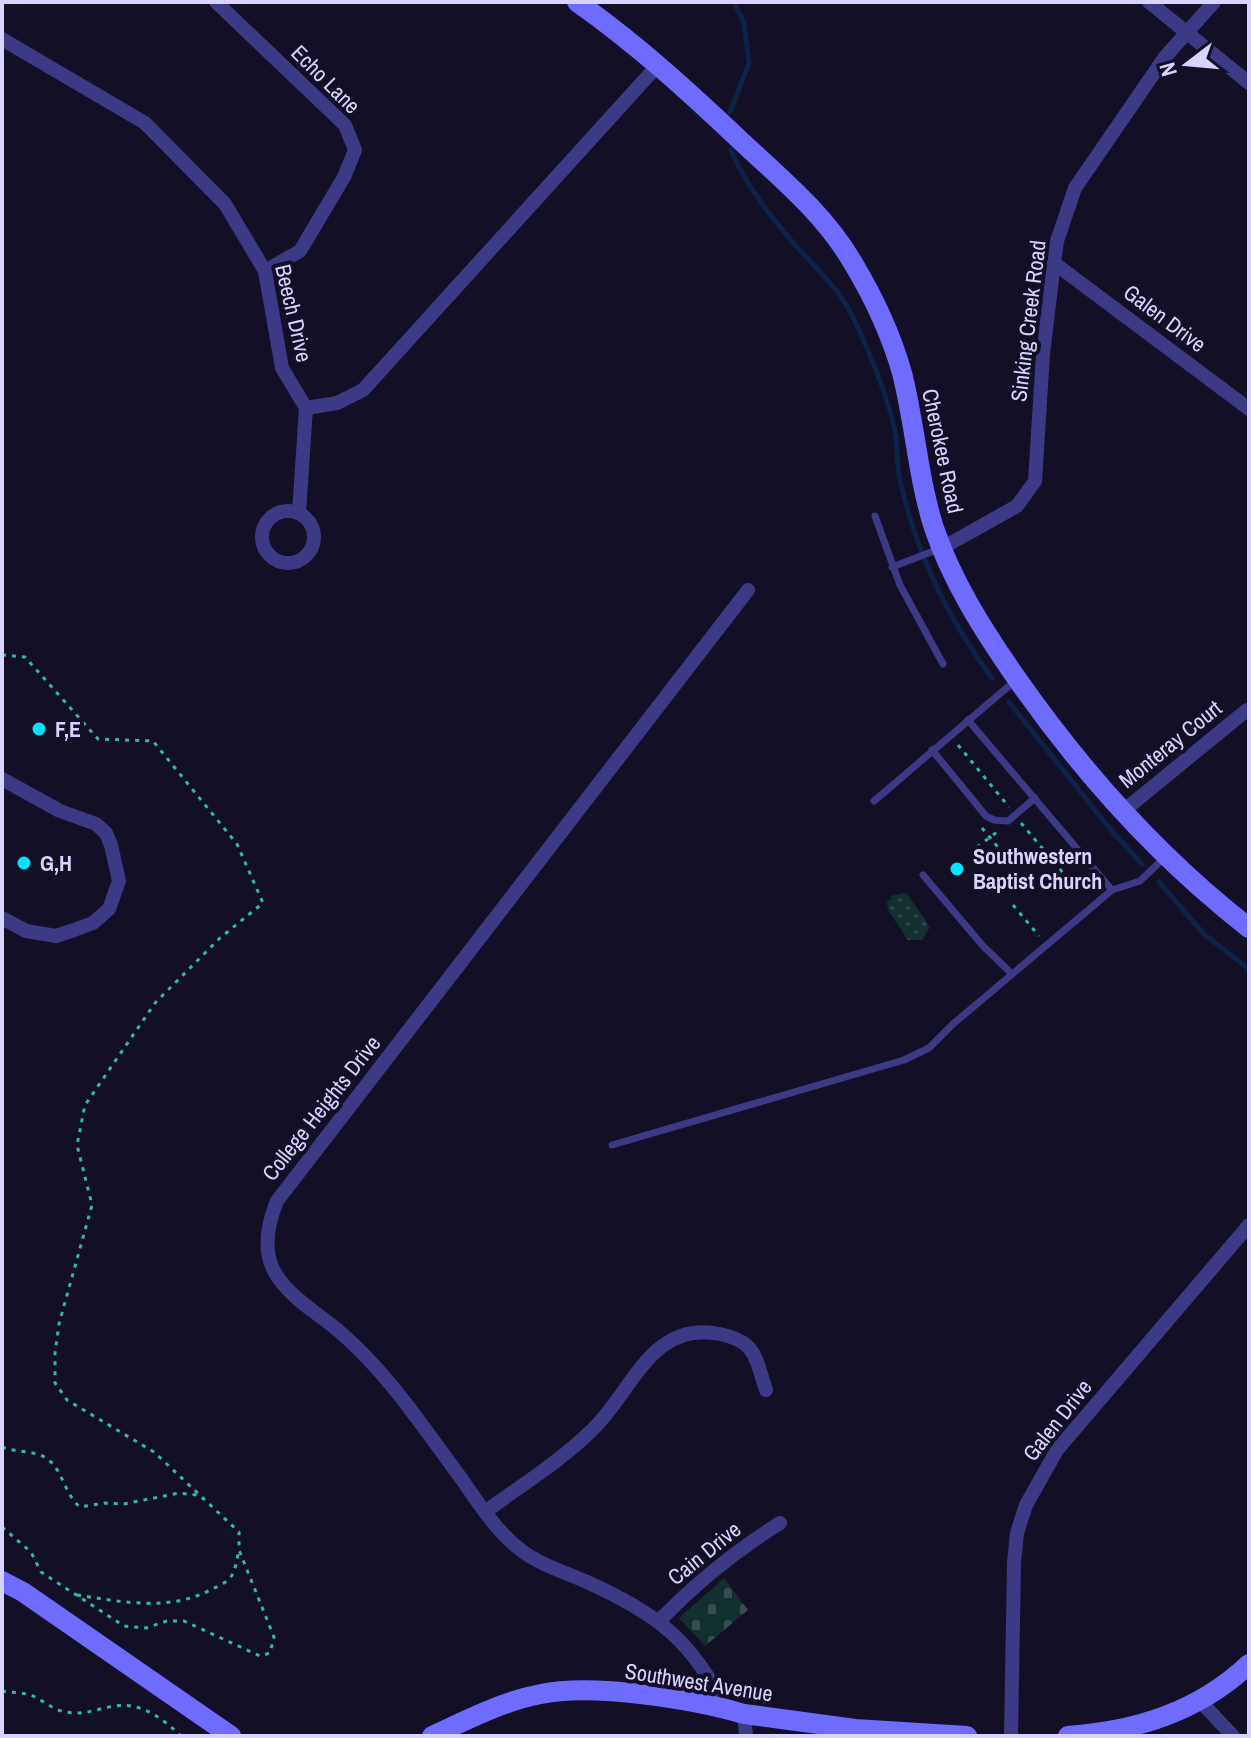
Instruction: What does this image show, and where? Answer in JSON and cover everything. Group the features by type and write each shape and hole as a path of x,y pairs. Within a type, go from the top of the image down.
{"main road":[{"name":"Cherokee Road","path":"577,2 658,65 793,189 831,230 851,260 888,331 901,371 926,498 942,548 977,618 1017,679 1122,812 1213,900 1249,928"},
{"path":"2,1581 23,1592 231,1736"},
{"path":"1068,1736 1157,1721 1200,1701 1249,1664"},
{"name":"Southwest Avenue","path":"432,1736 524,1698 557,1691 586,1690 636,1694 855,1729 967,1736"}],"street":[{"name":"Echo Lane","path":"216,2 345,125 355,150 344,177 300,251 265,271"},
{"path":"1149,2 1249,83"},
{"name":"Sinking Creek Road","path":"942,548 1017,506 1035,481 1043,354 1057,241 1075,188 1165,57 1214,2"},
{"name":"Beech Drive","path":"2,39 145,123 225,204 265,271 282,368 306,408"},
{"path":"299,513 306,408 337,403 363,390 658,65"},
{"name":"Galen Drive","path":"1054,263 1249,409"},
{"name":"College Heights Drive","path":"735,1711 703,1665 659,1621 633,1605 534,1559 516,1546 485,1512 400,1396 358,1348 287,1289 270,1261 267,1241 269,1221 277,1201 748,590"},
{"name":"Monteray Court","path":"1122,812 1247,710"},
{"path":"2,779 60,811 96,824 106,833 119,881 109,909 93,923 56,936 26,931 2,918"},
{"name":"Galen Drive","path":"1011,1736 1014,1563 1017,1533 1026,1505 1057,1450 1249,1225"},
{"path":"485,1512 590,1433 608,1415 644,1362 674,1337 693,1331 740,1339 753,1350 766,1390"},
{"name":"Cain Drive","path":"659,1621 717,1567 780,1523"},
{"path":"1200,1701 1233,1736"},
{"path":"735,1711 746,1736"}],"lane":[{"path":"875,516 892,567 943,664"},
{"path":"892,567 942,548"},
{"path":"874,801 1017,679"},
{"path":"968,720 1112,890"},
{"path":"932,750 986,816 994,820 1008,821 1035,798"},
{"path":"612,1145 904,1060 929,1048 953,1024 1112,890 1140,881 1167,856"},
{"path":"923,875 983,946 1012,974"}],"path":[{"path":"2,655 25,657 98,739 153,741 237,844 263,903 220,938 155,1003 85,1105 77,1145 92,1205 59,1324 55,1353 55,1383 67,1400 154,1452 239,1532 239,1550 233,1574 224,1583 185,1601 130,1603 75,1594"},
{"path":"950,735 1075,887"},
{"path":"1016,828 1022,823"},
{"path":"981,827 1007,858"},
{"path":"977,847 995,832 1009,833"},
{"path":"1036,880 1038,883 1058,867"},
{"path":"1013,905 1047,945"},
{"path":"2,1447 47,1459 56,1467 67,1492 80,1507 124,1504 179,1493 196,1495 210,1503"},
{"path":"2,1527 31,1552 41,1572 124,1626 146,1628 167,1621 184,1621 260,1656 270,1653 274,1637 239,1550"},
{"path":"2,1691 30,1695 67,1713 100,1711 116,1706 148,1711 164,1720 181,1736"}],"green space":[{"path":"904,893 930,927 922,940 908,940 888,910 890,896"},
{"path":"724,1578 748,1610 705,1646 679,1618"}],"waterway":[{"path":"730,112 749,63 744,23 734,2"},
{"path":"731,150 760,201 835,288 853,317 890,412 900,480 925,559 948,609 992,678"},
{"path":"1009,702 1110,829 1142,864"},
{"path":"1159,882 1204,934 1249,969"}],"place":[{"name":"F,E","path":"39,729"},
{"name":"G,H","path":"24,863"},
{"name":"Southwestern Baptist Church","path":"957,869"}]}
